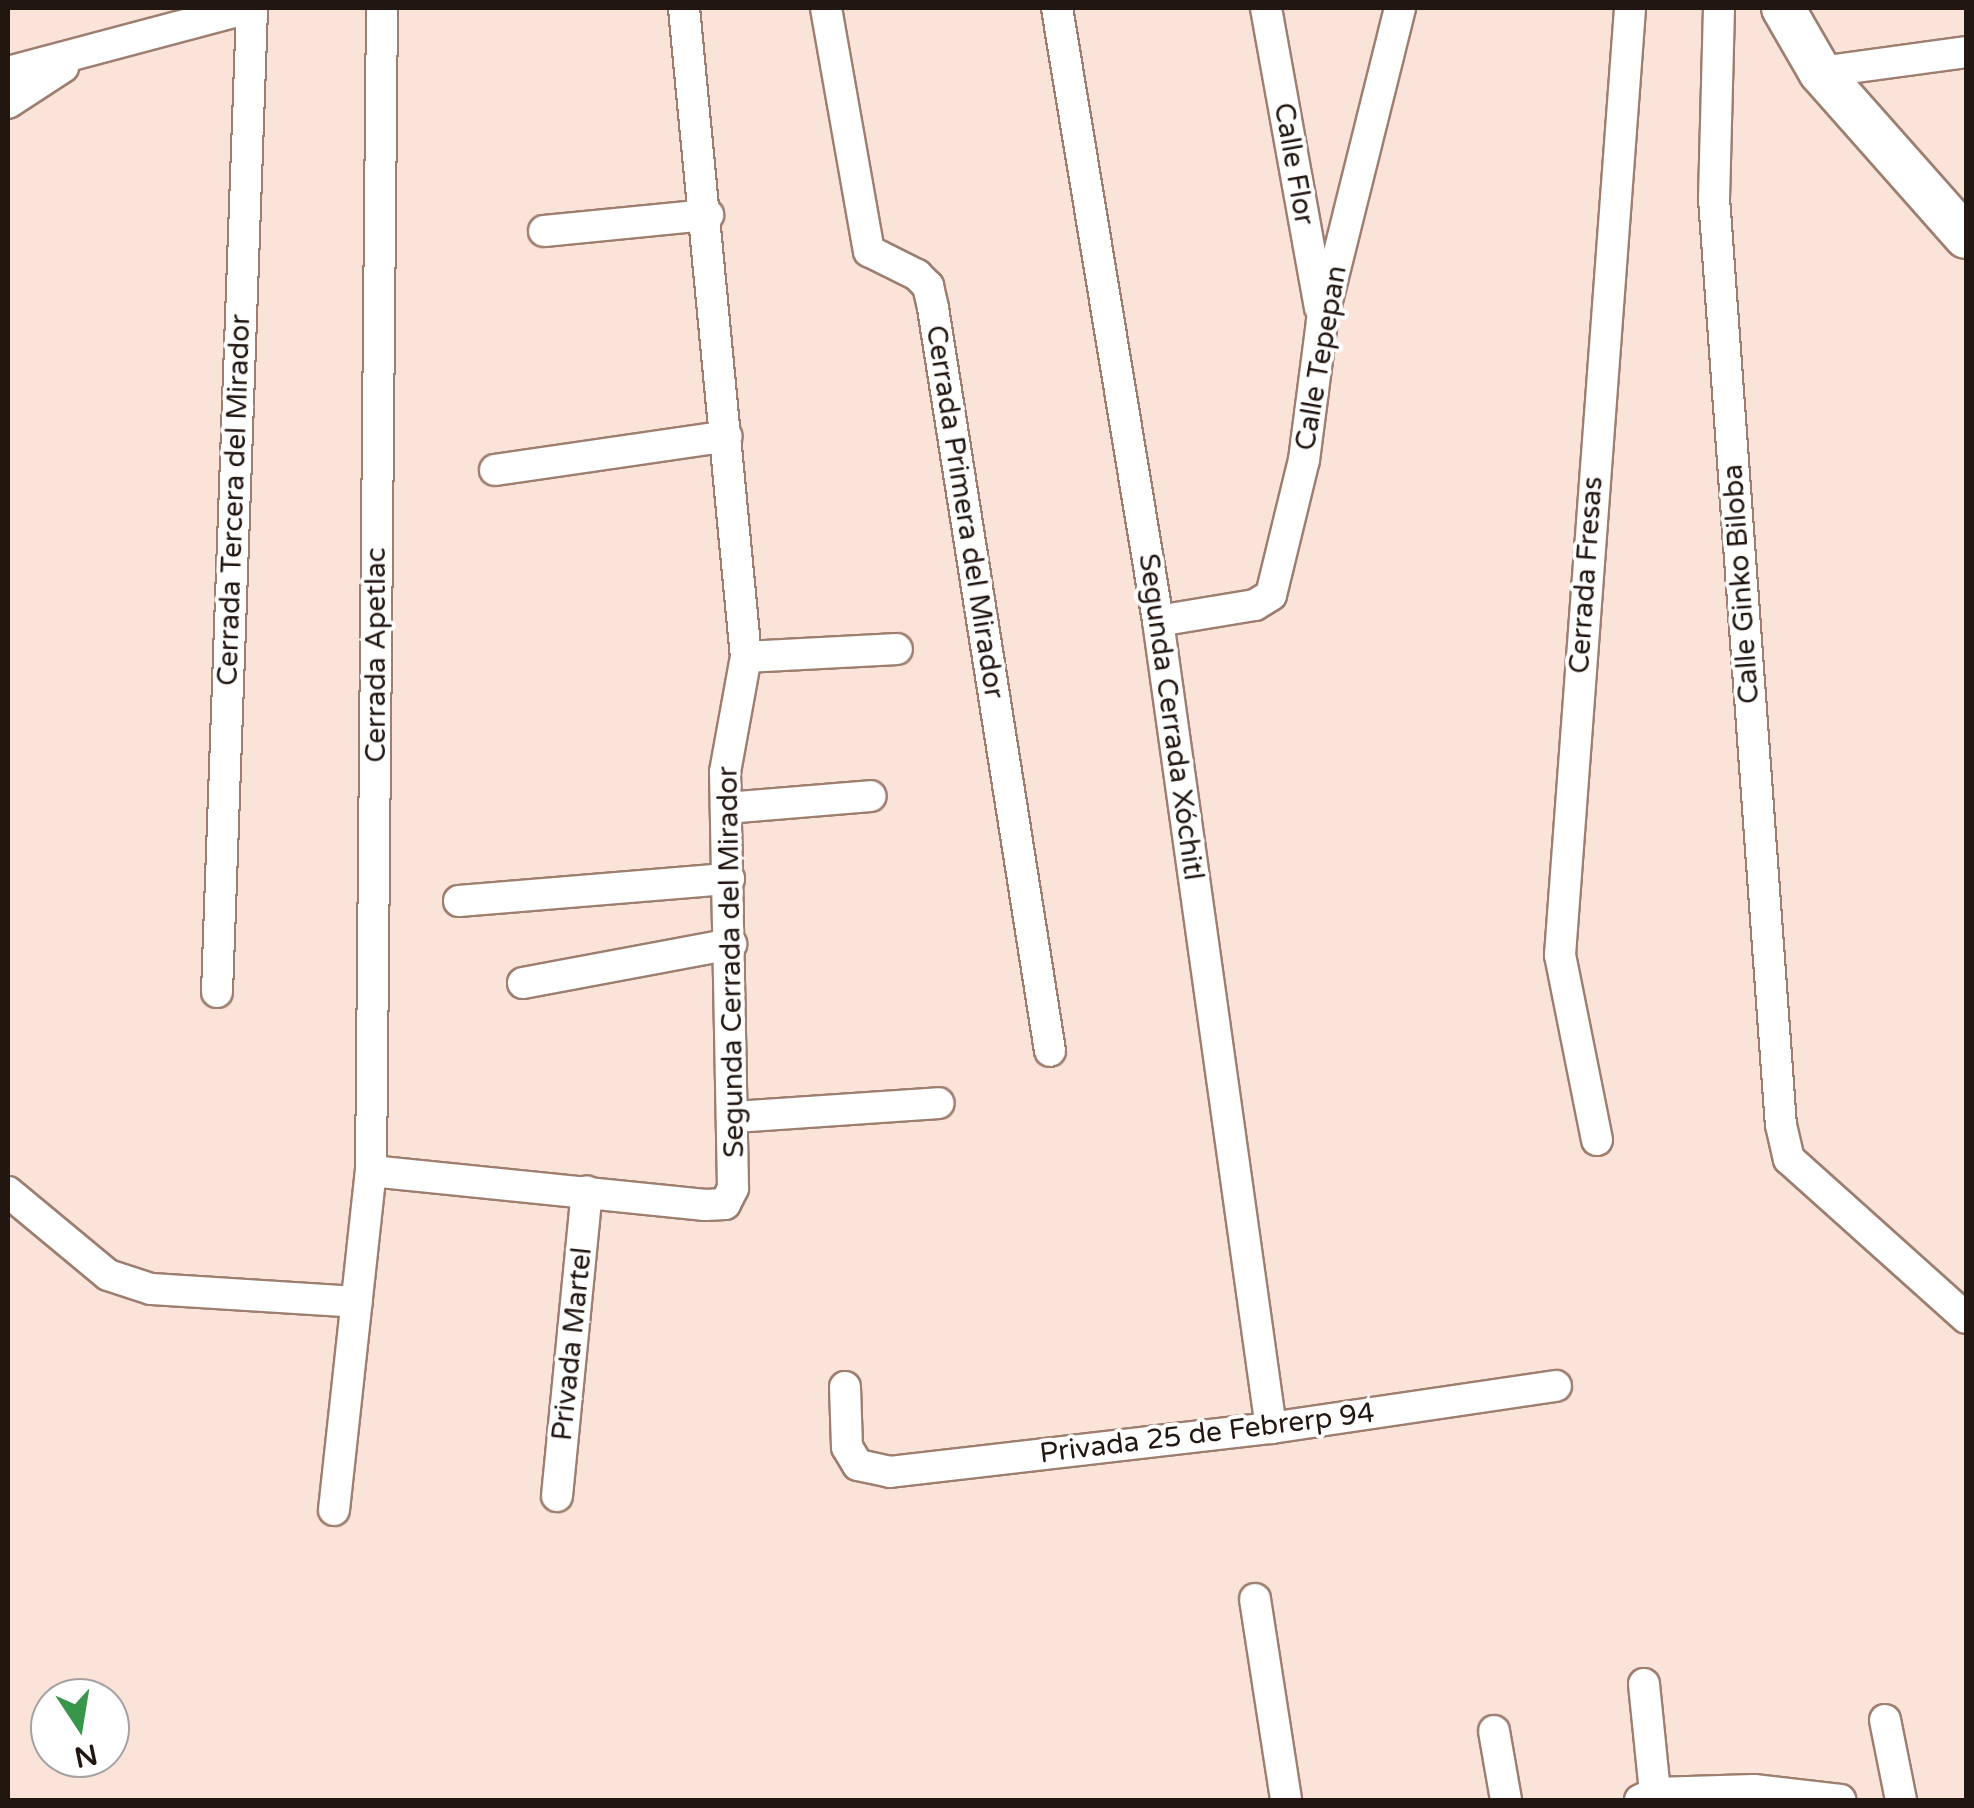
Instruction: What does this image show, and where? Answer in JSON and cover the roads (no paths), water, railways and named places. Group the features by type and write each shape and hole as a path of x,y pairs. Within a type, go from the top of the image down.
{"main road":[{"path":"1783,8 1820,72 1966,237"}],"street":[{"path":"8,72 87,52 201,13 250,8"},
{"name":"Cerrada Tercera del Mirador","path":"217,992 250,8"},
{"name":"Cerrada Apetlac","path":"334,1510 372,1171 382,8"},
{"name":"Segunda Cerrada del Mirador","path":"372,1171 725,1204 733,1188 735,1116 725,772 746,657 708,215 684,8"},
{"name":"Cerrada Primera del Mirador","path":"826,8 869,251 917,275 928,286 933,308 1050,1052"},
{"name":"Segunda Cerrada Xóchitl","path":"1057,8 1158,621 1271,1428"},
{"name":"Calle Flor","path":"1266,8 1322,321"},
{"name":"Calle Tepepan","path":"1158,621 1256,605 1271,595 1304,460 1322,321 1400,8"},
{"name":"Cerrada Fresas","path":"1597,1140 1560,955 1630,8"},
{"name":"Calle Ginko Biloba","path":"1719,8 1714,198 1769,974 1789,1159 1966,1318"},
{"path":"8,103 87,52"},
{"path":"1820,72 1966,52"},
{"path":"544,231 708,215"},
{"path":"495,470 727,436"},
{"path":"746,657 898,649"},
{"path":"726,808 871,796"},
{"path":"459,901 729,880"},
{"path":"523,983 731,944"},
{"path":"735,1116 938,1103"},
{"path":"8,1192 108,1275 122,1280 151,1288 357,1302"},
{"name":"Privada Martel","path":"557,1496 587,1192"},
{"name":"Privada 25 de Febrerp 94","path":"845,1387 847,1447 858,1465 890,1472 1271,1428 1556,1386"},
{"path":"1255,1598 1286,1800"},
{"path":"1644,1684 1648,1797 1754,1790 1840,1800"},
{"path":"1885,1720 1901,1800"},
{"path":"1494,1731 1506,1800"}]}
